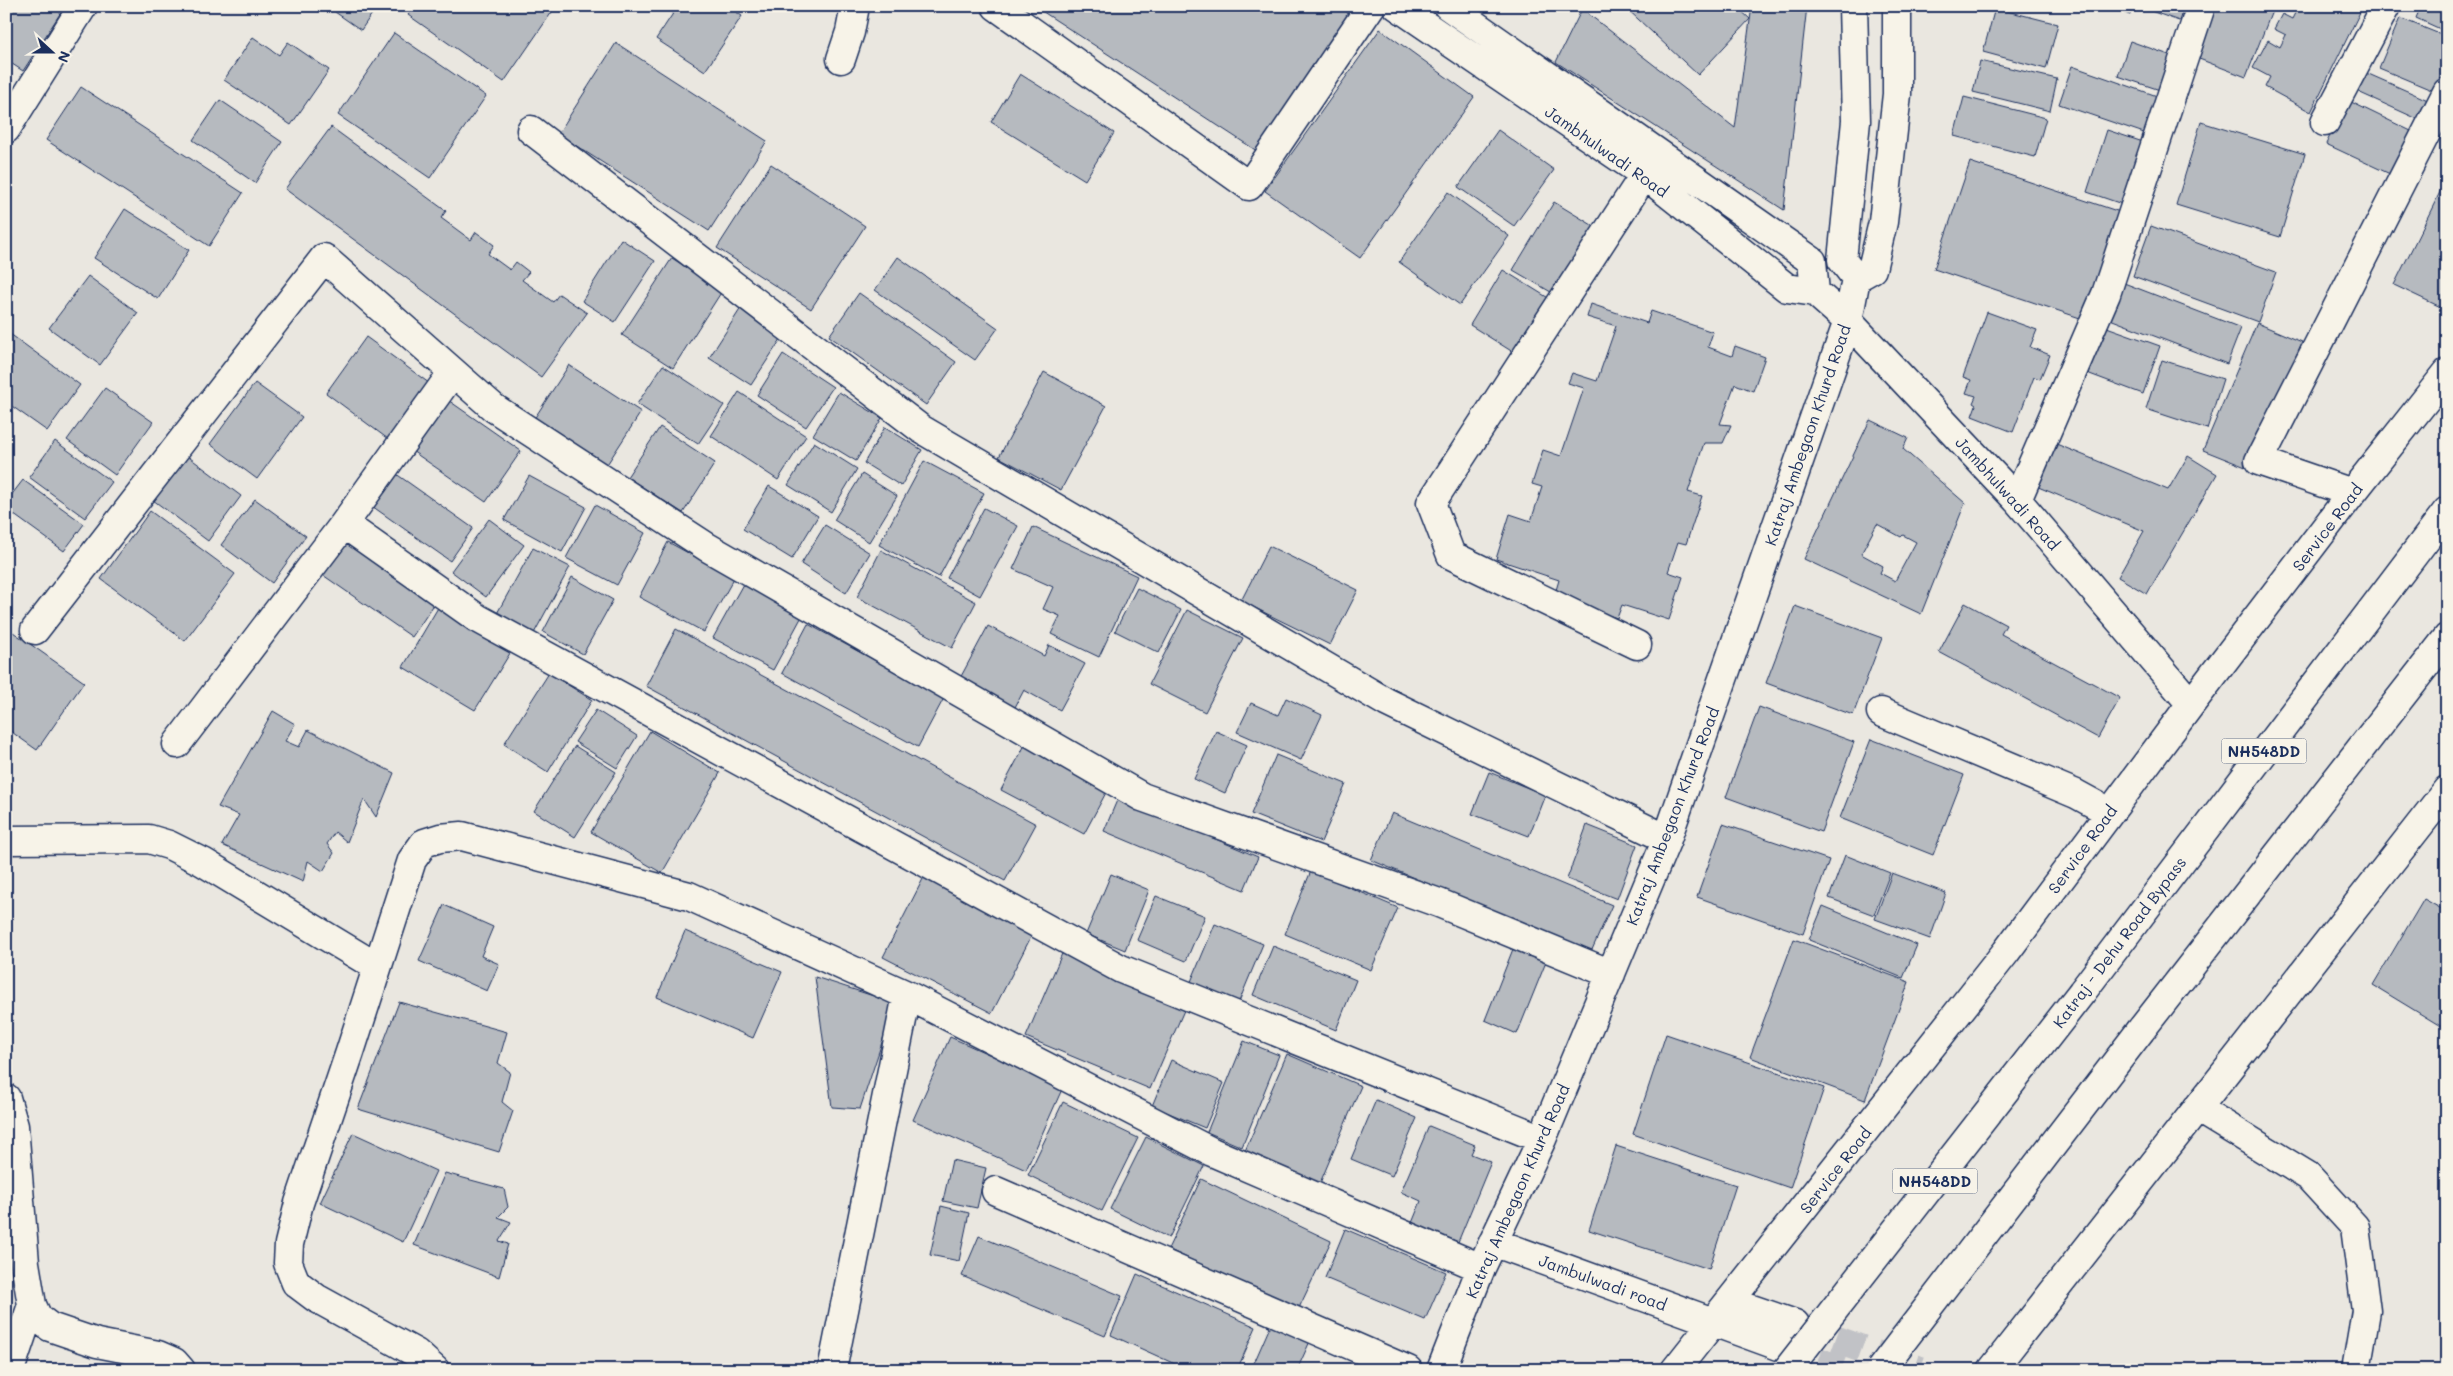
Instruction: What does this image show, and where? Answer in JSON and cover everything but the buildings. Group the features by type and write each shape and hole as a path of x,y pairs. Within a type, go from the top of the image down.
{"main road":[{"path":"6,129 83,6"},
{"path":"841,59 850,32 855,6"},
{"path":"996,6 1249,186 1371,6"},
{"name":"Jambhulwadi Road","path":"1397,6 1652,165 1812,261 1815,292 1848,321 2017,500 2191,704"},
{"name":"Jambhulwadi Road","path":"1448,6 1652,165"},
{"path":"1853,6 1856,121 1842,260 1856,278 1872,269 1883,222 1897,94 1897,6"},
{"path":"2017,500 2106,294 2201,6"},
{"path":"2325,122 2386,6"},
{"path":"2352,493 2260,461 2447,92"},
{"path":"532,130 920,429 1386,702 1667,839"},
{"path":"1637,645 1451,555 1432,503 1652,165"},
{"path":"35,630 324,258 494,408 707,547 1142,797 1439,903 1611,974"},
{"name":"Katraj Ambegaon Khurd Road","path":"1442,1370 1481,1268 1542,1138 1667,839 1848,321 1856,278"},
{"path":"177,744 344,524 453,372"},
{"name":"Service Road","path":"1675,1370 1731,1302 2006,952 2191,704 2352,493 2447,373"},
{"name":"Katraj - Dehu Road Bypass","path":"1783,1358 2082,992 2447,511"},
{"path":"344,524 478,618 1121,969 1542,1138"},
{"path":"1880,1370 2141,1030 2447,638"},
{"path":"1881,712 2076,794 2110,812"},
{"path":"1992,1370 2447,790"},
{"path":"434,1370 416,1353 316,1298 296,1283 288,1263 289,1244 299,1203 412,860 424,843 440,838 462,836 689,896 907,995 1212,1152 1481,1268"},
{"path":"6,840 149,840 169,845 203,862 378,967"},
{"path":"832,1370 907,995"},
{"path":"6,1098 14,1126 24,1263 32,1305 38,1318 50,1327 97,1343 158,1356 174,1362 181,1370"},
{"path":"2197,1108 2308,1176 2355,1227 2366,1311 2356,1370"},
{"path":"996,1191 1408,1370"},
{"name":"Jambulwadi road","path":"1493,1242 1713,1322 1783,1358"},
{"path":"1731,1302 1795,1324"},
{"path":"10,1370 32,1305"}],"tunnel":[{"path":"1796,1325 1920,1370"},
{"path":"1779,1346 1841,1370"}]}
